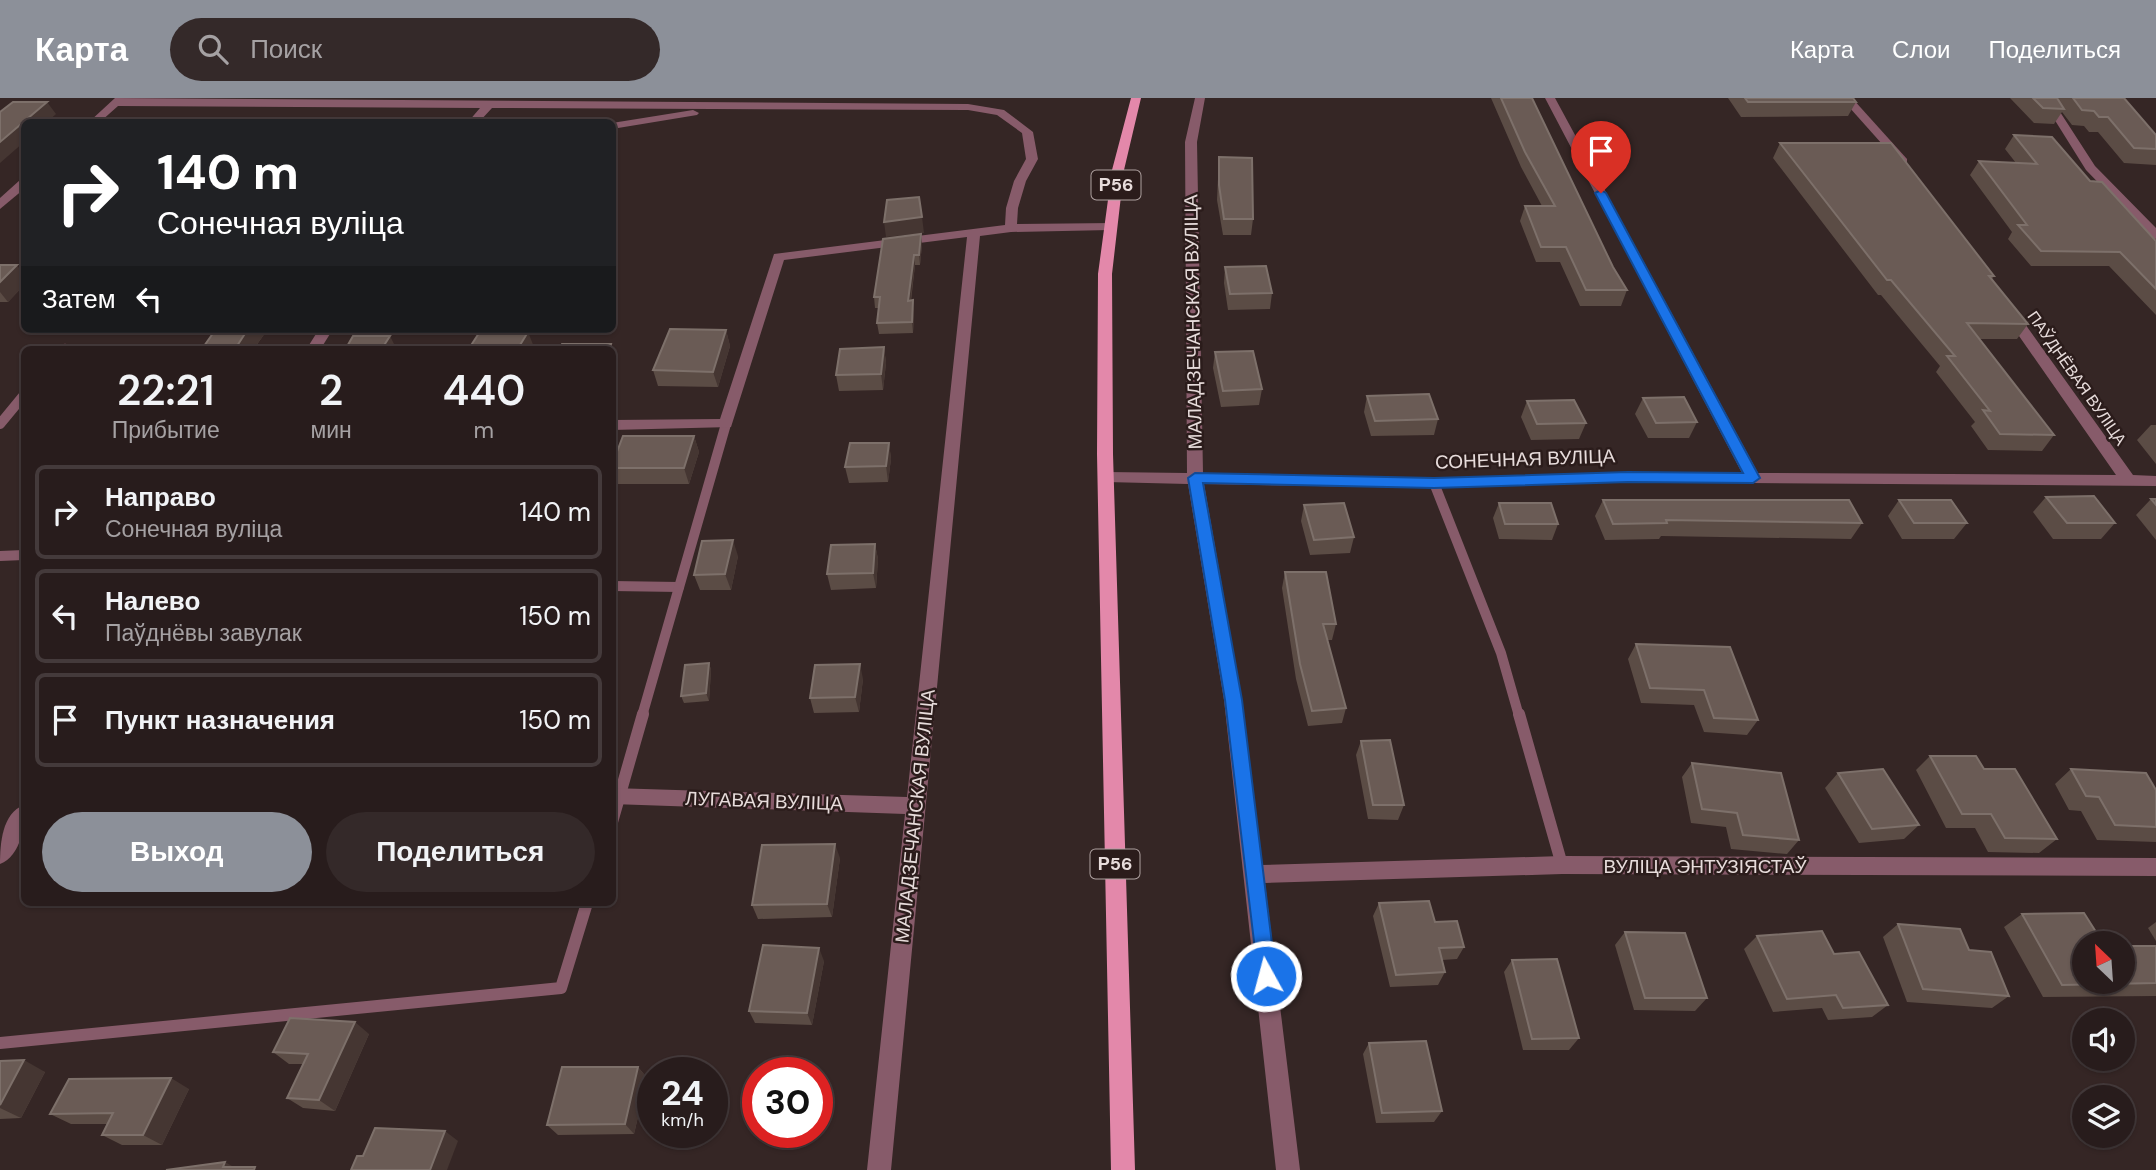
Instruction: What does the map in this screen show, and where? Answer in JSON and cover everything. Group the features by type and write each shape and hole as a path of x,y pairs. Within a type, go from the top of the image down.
{"main road":[{"name":"Р56","path":"1123,1170 1106,477 1105,274 1118,170 1136,98"}],"street":[{"name":"МАЛАДЗЕЧАНСКАЯ ВУЛІЦА","path":"1200,98 1191,142 1195,478 1233,700 1288,1170"},
{"path":"1550,98 1753,478"},
{"path":"1846,98 1909,170"},
{"path":"2046,98 2091,168 2156,235"},
{"path":"97,119 118,100 487,107 968,107 1000,112 1027,131 1032,159 1020,181 1012,208 1012,228"},
{"path":"616,125 738,105"},
{"path":"476,119 487,107"},
{"path":"0,205 21,186"},
{"path":"616,425 726,424 779,257 1012,228 1110,226"},
{"name":"МАЛАДЗЕЧАНСКАЯ ВУЛІЦА","path":"879,1170 974,234"},
{"name":"ПАЎДНЁВАЯ ВУЛІЦА","path":"2000,299 2127,478"},
{"name":"СОНЕЧНАЯ ВУЛІЦА","path":"1106,477 1434,483 1628,477 2127,478 2156,481"},
{"name":"ЛУГАВАЯ ВУЛІЦА","path":"617,796 916,806"},
{"path":"0,855 21,819"},
{"name":"ВУЛІЦА ЭНТУЗІЯСТАЎ","path":"1254,874 1562,865 2156,867"}],"lane":[{"path":"0,424 21,399"},
{"path":"617,796 726,424"},
{"path":"1434,483 1500,653 1562,865"},
{"path":"0,556 21,555"},
{"path":"616,586 679,587"},
{"path":"0,1043 561,988 586,906"}],"building":[{"path":"1501,98 1532,98 1613,267 1627,290 1586,290 1566,247 1541,247 1525,206 1555,206 1525,152"},
{"path":"1745,98 1853,98 1856,102 1748,102"},
{"path":"2033,98 2057,98 2064,109 2043,108"},
{"path":"2073,98 2124,98 2156,135 2156,149 2134,148 2108,117 2099,117 2094,111 2082,110"},
{"path":"13,102 47,102 27,119 21,119 21,124 0,142 0,112"},
{"path":"2014,135 2052,137 2090,181 2102,182 2156,241 2156,289 2120,252 2041,251 2018,225 2027,225 1979,161 2037,164"},
{"path":"1780,143 1891,143 1994,276 1989,276 2028,324 1967,323 2054,435 2000,434 1983,410 1990,411 1947,356 1955,356 1891,280 1887,280"},
{"path":"1219,157 1252,158 1253,219 1224,219 1219,185"},
{"path":"919,197 922,217 884,222 887,200"},
{"path":"921,234 919,255 914,255 908,301 913,300 912,322 877,323 880,297 874,297 883,239"},
{"path":"0,265 17,265 0,282"},
{"path":"1266,266 1272,293 1230,294 1225,267"},
{"path":"670,329 726,330 713,372 653,370"},
{"path":"213,333 245,333 237,346 204,346"},
{"path":"479,333 527,333 519,346 471,346"},
{"path":"353,336 390,336 384,346 347,346"},
{"path":"562,344 611,344 610,346 561,346"},
{"path":"884,347 881,374 836,375 840,349"},
{"path":"1253,351 1262,389 1223,391 1215,352"},
{"path":"1429,394 1438,419 1375,421 1367,396"},
{"path":"1684,397 1697,422 1656,423 1643,398"},
{"path":"1574,400 1586,423 1537,424 1527,401"},
{"path":"623,436 694,436 684,468 616,468 616,454"},
{"path":"850,443 889,443 886,466 845,467"},
{"path":"2094,496 2115,523 2067,523 2046,497"},
{"path":"1603,500 1849,500 1862,523 1666,520 1667,523 1613,524"},
{"path":"1899,500 1951,500 1967,523 1914,523"},
{"path":"1344,503 1354,537 1314,540 1304,505"},
{"path":"1499,503 1551,503 1558,524 1505,524"},
{"path":"733,540 725,574 694,575 702,541"},
{"path":"875,544 873,573 827,574 831,545"},
{"path":"1285,572 1326,572 1336,624 1323,624 1346,708 1312,711 1300,664"},
{"path":"1636,644 1730,647 1758,720 1714,718 1704,690 1650,688"},
{"path":"709,663 706,693 681,696 685,665"},
{"path":"860,664 855,697 810,698 815,665"},
{"path":"1390,740 1404,805 1373,805 1361,741"},
{"path":"1930,756 1976,756 1984,769 2015,769 2057,839 2005,838 1991,814 1962,814"},
{"path":"1692,763 1781,773 1799,840 1743,835 1737,813 1702,809"},
{"path":"1883,769 1919,825 1872,829 1838,773"},
{"path":"2071,769 2146,773 2156,790 2156,827 2115,825 2099,797 2086,796"},
{"path":"835,844 827,904 752,905 762,845"},
{"path":"1429,901 1435,922 1457,921 1464,947 1439,948 1445,972 1396,975 1379,903"},
{"path":"2084,913 2095,931 2072,931 2072,985 2062,985 2022,914"},
{"path":"1898,924 1960,929 1969,950 1991,952 2009,996 1923,989"},
{"path":"1822,931 1834,954 1859,952 1888,1005 1843,1008 1836,995 1787,999 1757,936"},
{"path":"1625,932 1685,933 1707,998 1645,998"},
{"path":"763,945 819,948 807,1013 749,1011"},
{"path":"2135,946 2156,946 2156,983 2135,983"},
{"path":"1557,959 1579,1038 1532,1039 1512,960"},
{"path":"290,1018 355,1022 319,1100 287,1098 308,1054 273,1052"},
{"path":"1426,1041 1442,1111 1382,1113 1369,1043"},
{"path":"24,1060 0,1105 0,1061"},
{"path":"562,1067 637,1067 625,1124 547,1125"},
{"path":"171,1078 143,1135 102,1135 113,1113 50,1114 69,1079"},
{"path":"375,1128 445,1131 430,1170 351,1170 357,1156 363,1156"},
{"path":"225,1162 223,1167 255,1167 254,1170 166,1170"}],"route":[{"path":"1266,976 1233,700 1195,478 1434,483 1628,477 1753,478 1601,193"}]}
